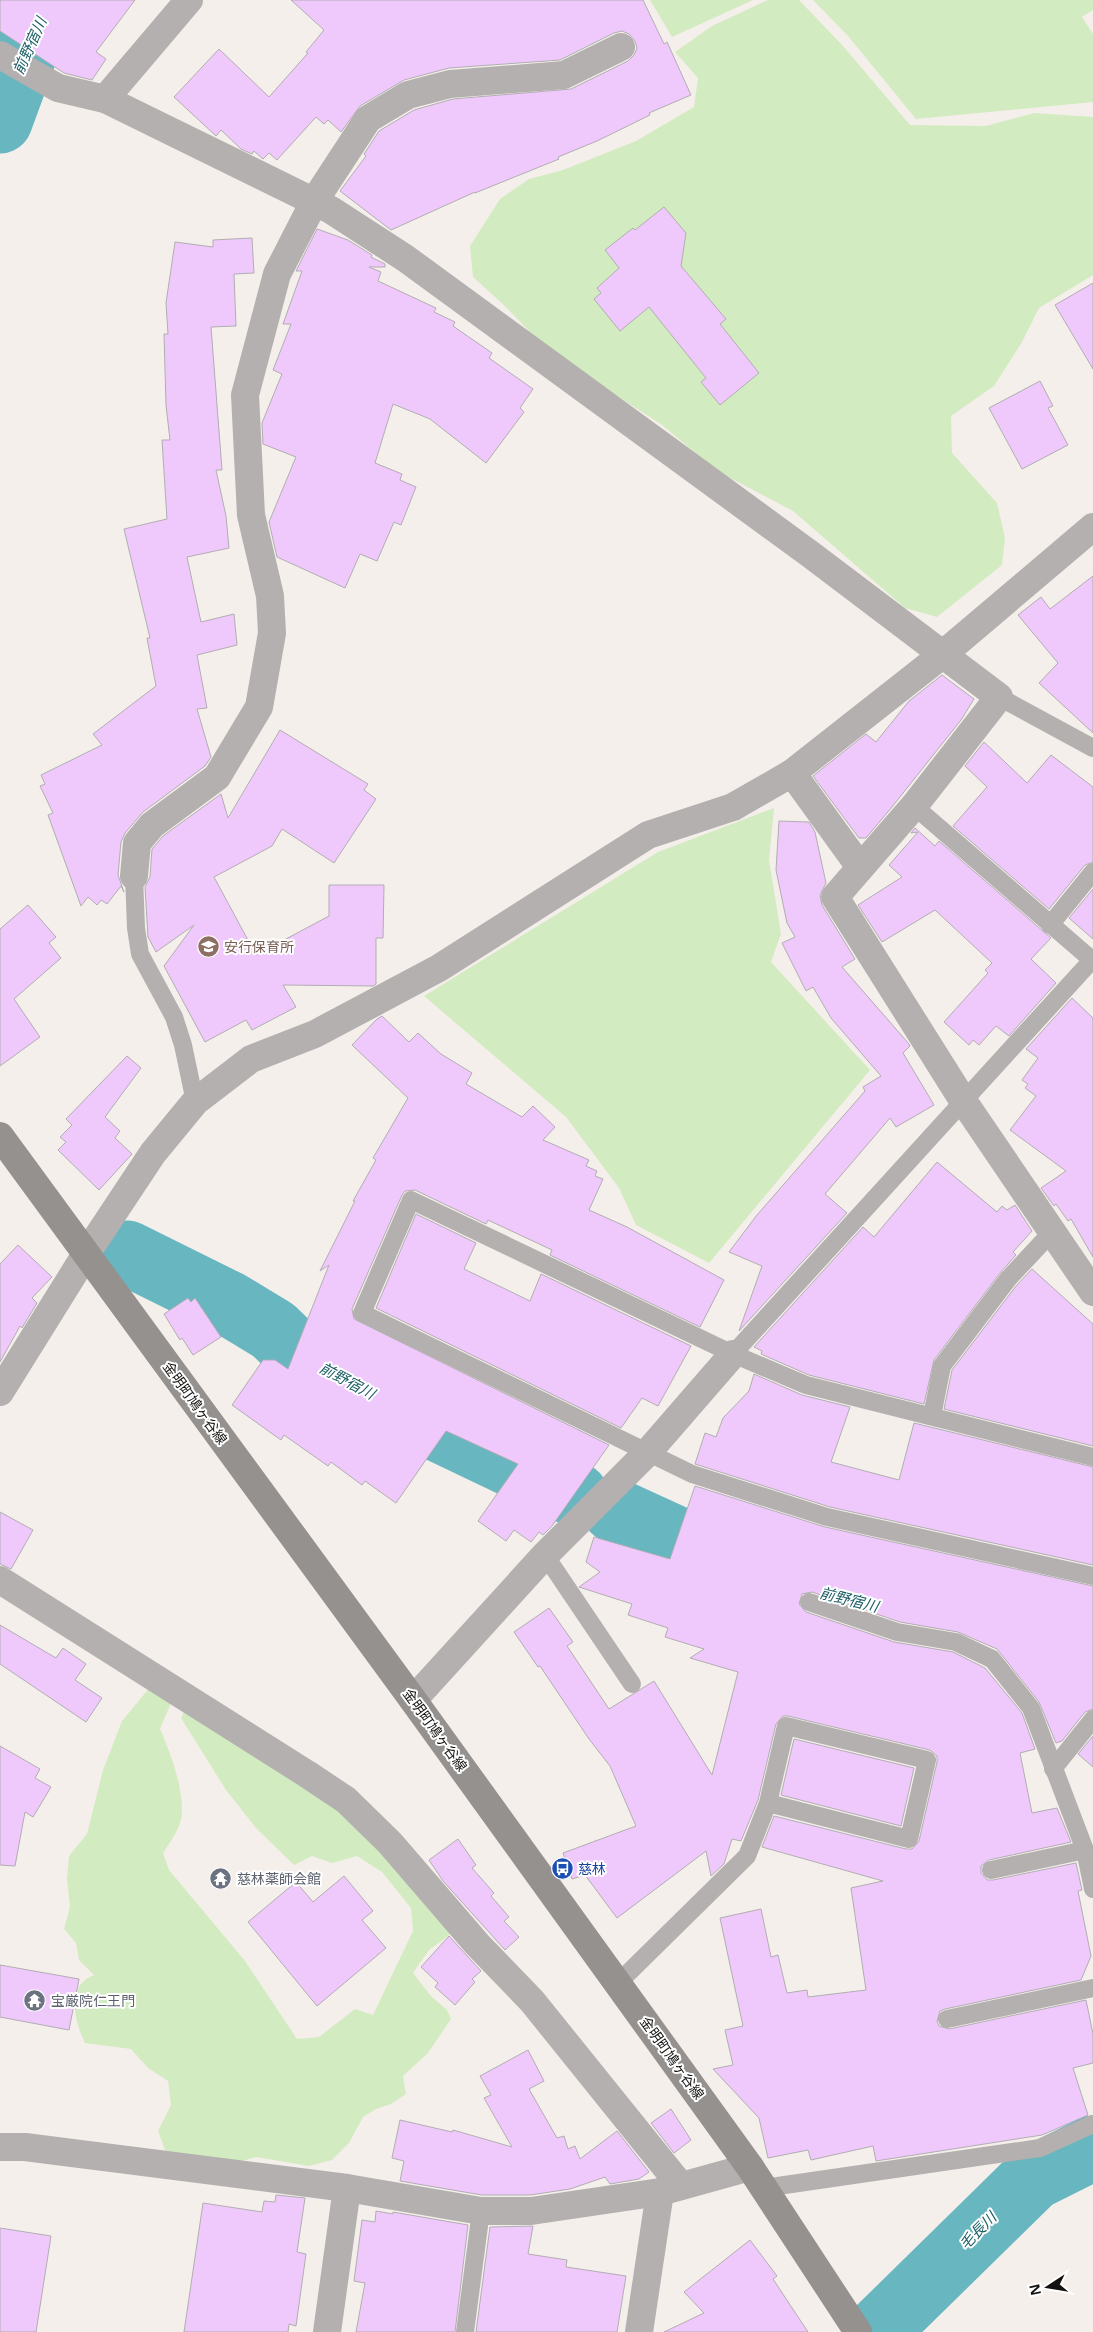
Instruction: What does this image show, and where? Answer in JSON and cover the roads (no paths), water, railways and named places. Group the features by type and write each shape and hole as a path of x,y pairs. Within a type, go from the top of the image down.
{"main road":[{"name":"金明町鳩ヶ谷線","path":"0,1136 413,1700 757,2177 858,2332"}],"street":[{"path":"105,99 189,0"},
{"path":"134,876 137,843 152,825 217,777 259,707 272,632 270,596 251,514 245,395 277,274 315,200 368,119 408,95 450,84 564,75 621,47"},
{"path":"2,57 58,88 105,99 315,200 413,264 810,554 999,697 914,806 835,897 964,1102 1093,1292"},
{"path":"0,1392 86,1254 153,1153 195,1102 251,1059 315,1034 439,968 648,835 733,807 792,773 942,655 1093,527"},
{"path":"792,773 860,867"},
{"path":"413,1700 545,1555 648,1452 733,1354"},
{"path":"0,1580 308,1774 346,1800 390,1843 477,1944 532,2001 670,2189 639,2332"},
{"path":"0,2146 25,2147 347,2188 481,2211 530,2211 757,2177"},
{"path":"327,2332 347,2188"}],"lane":[{"path":"999,697 1093,748"},
{"path":"733,1354 1092,960 914,806"},
{"path":"1050,925 1093,872"},
{"path":"134,876 136,928 140,954 174,1017 183,1045 195,1102"},
{"path":"1093,1457 806,1385 733,1354 411,1200 362,1313 692,1474 826,1517 1093,1576"},
{"path":"932,1416 942,1366 1008,1279 1052,1232"},
{"path":"545,1555 632,1684"},
{"path":"809,1602 897,1632 956,1642 992,1659 1031,1708 1085,1850 1093,1889"},
{"path":"1053,1769 1093,1719"},
{"path":"618,1984 748,1856 768,1804 786,1726 927,1760 909,1839 768,1804"},
{"path":"991,1870 1085,1850"},
{"path":"947,2019 1093,1988"},
{"path":"757,2177 1040,2148 1093,2124"},
{"path":"465,2332 481,2211"}],"waterway":[{"name":"前野宿川","path":"0,121 29,42 52,0"},
{"name":"前野宿川","path":"127,1253 230,1304 273,1330 299,1355 427,1424 576,1495"},
{"name":"前野宿川","path":"614,1510 758,1576"},
{"name":"毛長川","path":"876,2332 1033,2178 1093,2148"}],"place":[{"name":"安行保育所","path":"208,947"},
{"name":"慈林","path":"562,1869"},
{"name":"慈林薬師会館","path":"221,1879"},
{"name":"宝厳院仁王門","path":"35,2001"}]}
